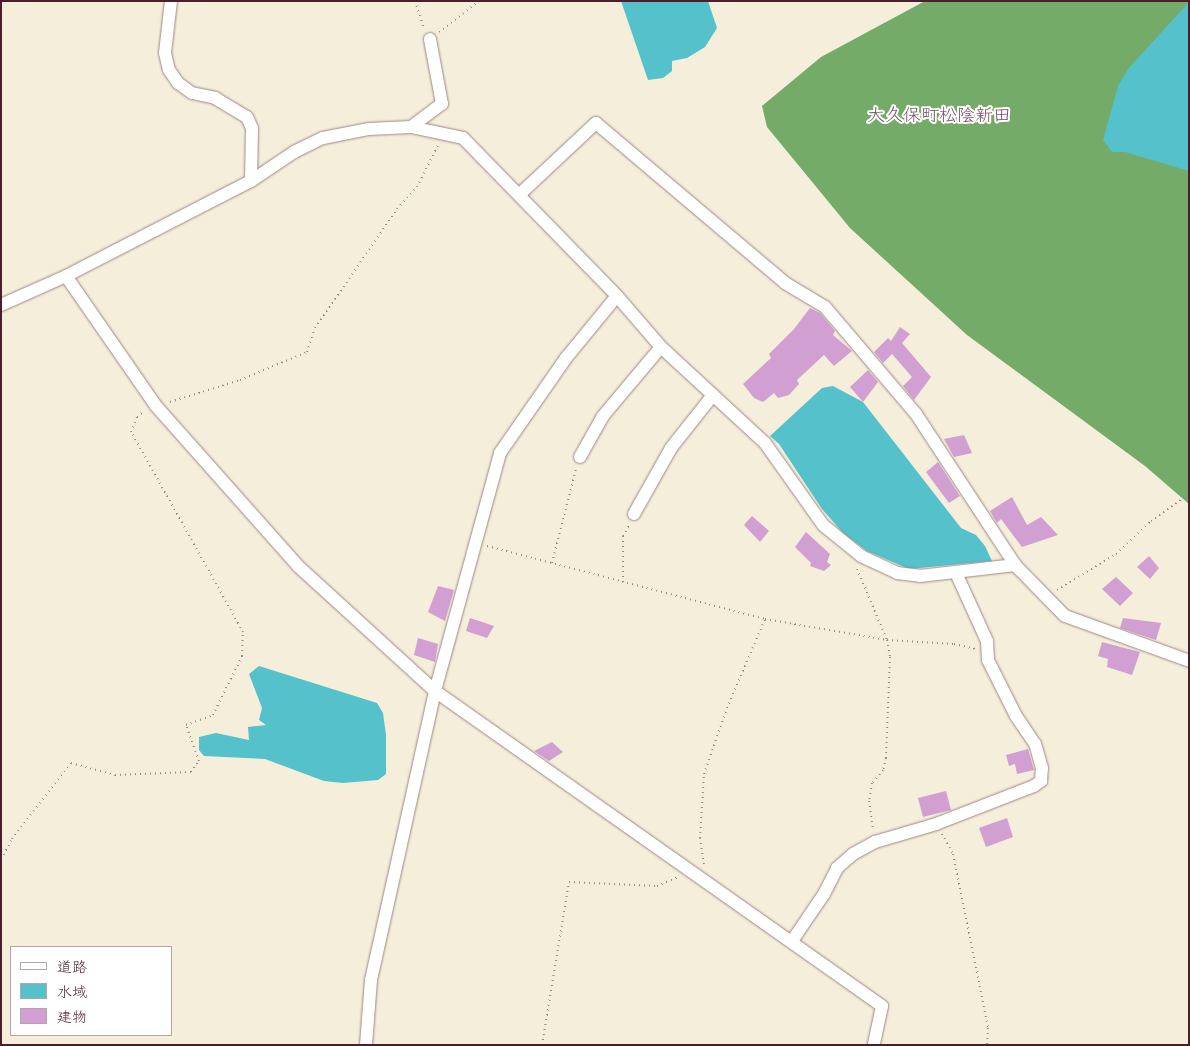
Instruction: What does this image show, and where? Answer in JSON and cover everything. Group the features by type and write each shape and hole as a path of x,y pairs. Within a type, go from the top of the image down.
{"street":[{"path":"171,1 165,53 169,70 178,83 192,93 215,98 247,117 252,128 251,181"},
{"path":"411,127 442,104 430,39"},
{"path":"520,194 596,123 784,283 825,307 916,414 1015,565 1044,598 1065,616 1092,628 1189,661"},
{"path":"1,305 66,276 251,181 294,152 323,138 369,129 411,127 445,132 463,138 520,194 617,296 661,347 765,443 823,525 861,556 897,574 920,576 1015,565"},
{"path":"66,276 156,406 292,560 435,692 707,881 882,1006 874,1045"},
{"path":"366,1045 370,980 435,692 500,454 566,358 617,296"},
{"path":"580,457 603,416 661,347"},
{"path":"634,514 671,448 712,395"},
{"path":"792,941 838,868 853,854 875,842 936,824 1034,786 1041,781 1042,768 1035,744 1016,716 988,660 987,641 956,573"}],"path":[{"path":"415,1 430,39 479,1"},
{"path":"1,859 12,839 71,763 115,775 191,772 199,761 186,724 213,715 223,700 242,656 243,632 131,432 137,417 156,406 240,380 307,352 315,328 397,209 417,187 445,132"},
{"path":"552,563 580,457"},
{"path":"1044,598 1116,554 1150,521 1189,494"},
{"path":"622,582 623,536 634,514"},
{"path":"475,542 765,619 888,640 954,644 987,652"},
{"path":"853,565 868,588 888,640 890,657 886,758 882,770 872,783 869,801 875,842"},
{"path":"707,881 700,838 704,774 727,708 765,619"},
{"path":"936,824 953,854 988,1028 987,1045"},
{"path":"542,1045 569,882 658,886 691,870"}],"green space":[{"path":"925,1 1189,1 1189,504 1145,466 967,335 850,228 767,127 762,106 821,57"}],"water":[{"path":"621,1 708,1 717,28 705,47 687,58 672,61 672,71 663,78 648,80"},
{"path":"1189,2 1189,171 1125,152 1112,152 1103,140 1118,86 1128,69"},
{"path":"833,386 863,402 961,528 976,535 985,546 992,561 909,569 867,551 843,533 822,509 779,444 770,436 822,388"},
{"path":"259,666 377,703 383,713 386,735 386,774 378,780 343,783 324,781 265,759 204,756 199,750 199,737 216,733 249,740 248,727 266,725 259,720 262,708 249,674"}],"building":[{"path":"810,308 820,313 835,331 833,335 852,351 834,366 824,355 797,380 799,384 789,395 778,398 774,393 763,402 754,398 743,384 771,358 769,354 794,329"},
{"path":"900,327 910,334 902,343 931,377 914,400 903,386 912,377 892,354 883,363 874,352 888,338 891,341"},
{"path":"868,370 878,382 863,402 850,387"},
{"path":"964,435 972,453 954,457 944,439"},
{"path":"938,462 960,496 949,503 926,472"},
{"path":"1012,497 1027,525 1041,517 1058,535 1022,547 1001,519 997,523 990,511"},
{"path":"752,516 769,531 760,542 744,525"},
{"path":"806,532 830,554 827,562 831,565 824,571 810,566 811,563 795,547"},
{"path":"1149,556 1159,568 1150,579 1137,567"},
{"path":"1116,577 1133,593 1120,606 1102,589"},
{"path":"438,586 454,590 445,621 428,612"},
{"path":"470,618 494,626 487,638 466,631"},
{"path":"1123,618 1161,623 1156,640 1120,628"},
{"path":"418,638 438,644 435,662 414,655"},
{"path":"1102,642 1140,652 1132,675 1107,667 1108,659 1098,656"},
{"path":"552,742 563,752 549,761 534,751"},
{"path":"1028,749 1034,770 1017,774 1015,764 1009,766 1006,755"},
{"path":"946,791 951,810 923,817 918,798"},
{"path":"1007,818 1013,837 986,847 979,828"}],"district":[{"name":"大久保町松陰新田","path":"939,114"}]}
